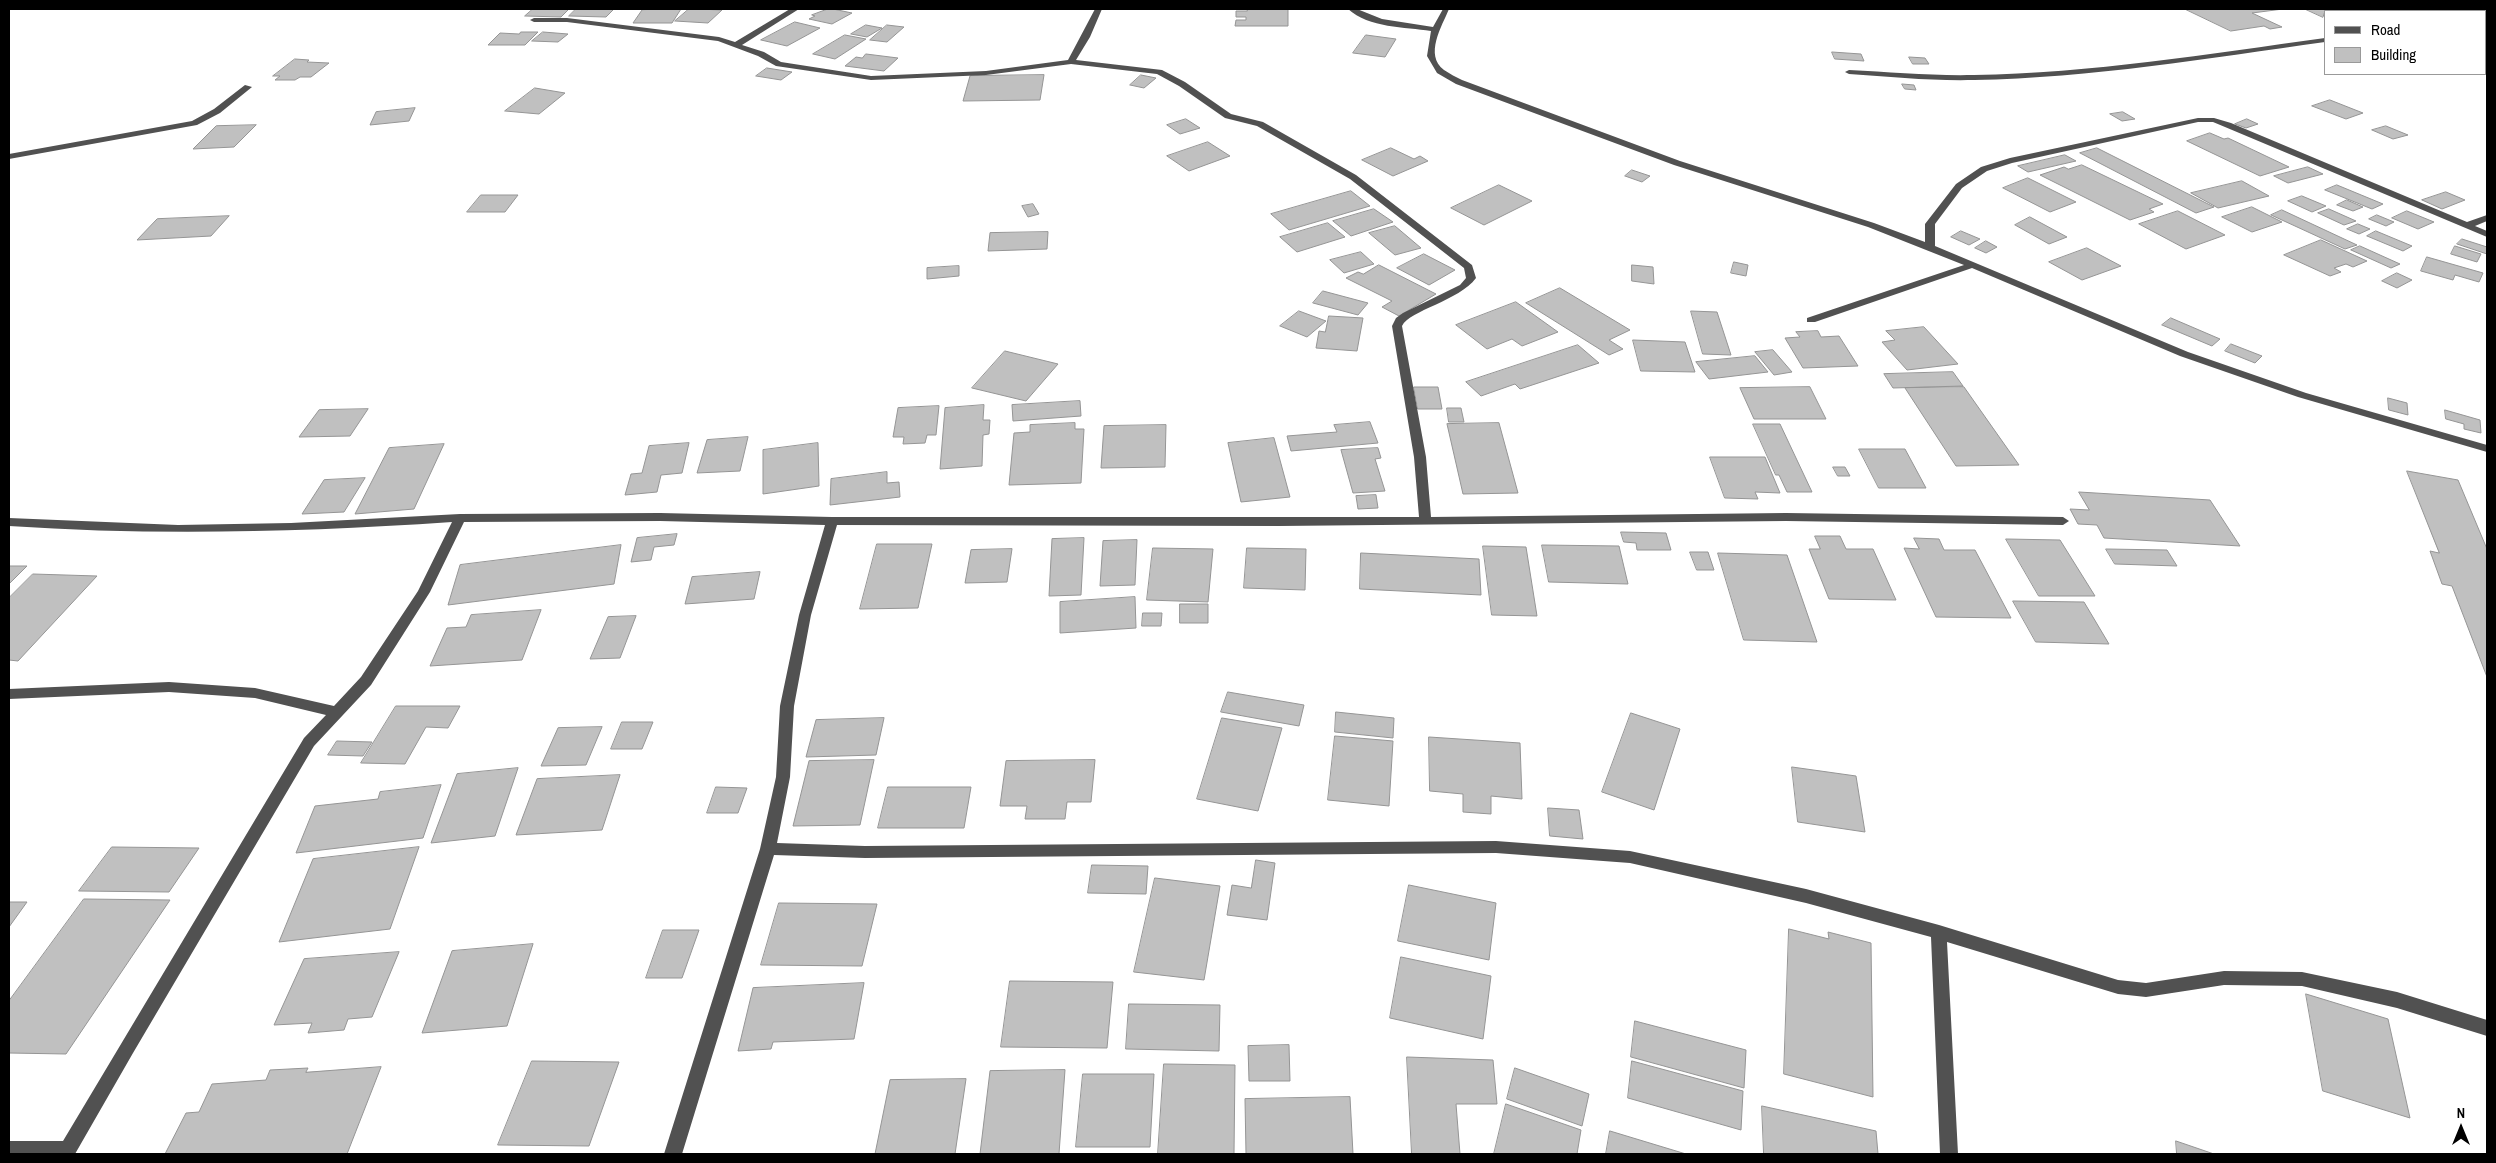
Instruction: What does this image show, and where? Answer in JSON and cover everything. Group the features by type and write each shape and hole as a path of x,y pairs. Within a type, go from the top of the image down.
{"street":[{"path":"738,44 795,9"},
{"path":"1071,62 1086,37 1099,9"},
{"path":"1352,9 1360,14 1386,22 1435,29"},
{"path":"1446,9 1435,29 1431,56 1440,71 1459,82 1677,163 1871,225 1930,247 2184,354 2302,394 2487,449"},
{"path":"534,20 567,20 719,39 738,44 779,64 871,78 928,74 986,73 1071,62 1159,72 1182,84 1228,116 1260,124 1353,177 1469,267 1471,278 1463,287 1407,315 1400,320 1397,326 1420,457 1425,519"},
{"path":"1848,72 1945,78 1993,77 2123,67 2324,40"},
{"path":"9,158 194,122 217,111 248,87"},
{"path":"1930,247 1930,224 1959,186 1984,169 2010,161 2198,120 2214,120 2228,125 2487,234"},
{"path":"2466,226 2487,218"},
{"path":"1811,320 1973,265"},
{"path":"9,522 146,529 369,524 460,518 660,517 832,521 1279,522 1425,519 1786,517 2063,521"},
{"path":"9,1150 67,1152 132,1038 309,742 366,681 424,592 460,518"},
{"path":"673,1154 768,849 783,777 787,706 805,615 832,521"},
{"path":"9,694 169,687 255,693 338,712"},
{"path":"768,849 875,852 1496,847 1630,857 1806,896 1939,932 2118,987 2146,990 2224,978 2302,979 2397,1000 2487,1028"},
{"path":"1939,932 1949,1154"}],"building":[{"path":"533,9 569,9 561,17 525,16"},
{"path":"576,9 614,9 606,17 569,16"},
{"path":"681,9 672,23 633,23 642,10"},
{"path":"689,9 722,10 708,23 675,21"},
{"path":"828,9 852,13 832,24 809,19 815,16 812,15"},
{"path":"1247,9 1288,9 1288,26 1235,26 1236,20 1246,20 1246,17 1236,17 1236,11 1247,11"},
{"path":"2185,9 2283,9 2252,13 2282,27 2270,29 2264,26 2231,31"},
{"path":"2305,9 2338,10 2324,10 2323,17"},
{"path":"795,22 820,28 787,46 761,40"},
{"path":"866,25 882,28 867,37 851,34"},
{"path":"887,25 904,27 887,42 870,40"},
{"path":"521,32 538,32 525,45 488,45 500,33 519,34"},
{"path":"543,32 568,34 558,42 532,41"},
{"path":"845,35 866,39 835,59 813,54"},
{"path":"1366,35 1396,39 1385,57 1353,53"},
{"path":"1832,52 1861,54 1864,61 1835,59"},
{"path":"866,54 898,58 884,71 845,66 856,57 862,58"},
{"path":"1909,57 1925,58 1929,64 1913,64"},
{"path":"295,59 309,60 307,62 329,63 311,77 300,77 295,80 275,80 280,76 273,76"},
{"path":"767,68 792,72 781,80 756,76"},
{"path":"1044,75 1040,100 963,101 970,76"},
{"path":"1141,75 1156,78 1144,88 1130,85"},
{"path":"1902,84 1914,85 1916,90 1905,89"},
{"path":"535,88 565,93 539,114 505,111"},
{"path":"2330,100 2363,113 2346,119 2312,106"},
{"path":"415,108 409,121 370,125 376,112"},
{"path":"2123,112 2135,119 2122,121 2110,114"},
{"path":"1186,119 1200,128 1180,134 1167,125"},
{"path":"2247,119 2258,124 2246,128 2235,124"},
{"path":"256,125 234,147 193,149 216,126"},
{"path":"2386,126 2408,135 2393,139 2372,130"},
{"path":"2210,133 2224,139 2228,138 2289,167 2260,176 2187,141"},
{"path":"1208,142 1230,156 1189,171 1167,156"},
{"path":"1391,148 1414,159 1420,156 1428,161 1393,176 1362,160"},
{"path":"2097,148 2214,207 2196,213 2080,153"},
{"path":"2065,155 2076,161 2028,172 2018,166"},
{"path":"2082,165 2163,204 2149,209 2154,212 2130,220 2040,175 2064,167 2068,169"},
{"path":"2308,167 2323,174 2288,183 2274,176"},
{"path":"1632,170 1650,176 1642,182 1625,176"},
{"path":"2028,178 2076,202 2050,212 2003,188"},
{"path":"2242,181 2269,196 2218,208 2191,193"},
{"path":"1499,185 1532,201 1484,225 1451,208"},
{"path":"2337,185 2383,204 2372,209 2325,190"},
{"path":"1351,191 1370,206 1289,230 1271,214"},
{"path":"2446,192 2465,200 2442,209 2422,200"},
{"path":"481,195 518,195 505,212 467,212"},
{"path":"2302,196 2326,206 2312,212 2288,201"},
{"path":"2347,200 2363,207 2353,211 2337,205"},
{"path":"1033,204 1039,214 1028,217 1022,206"},
{"path":"2252,207 2282,222 2252,232 2222,217"},
{"path":"1374,209 1393,222 1351,236 1333,221"},
{"path":"2329,209 2356,221 2344,225 2318,213"},
{"path":"2282,210 2357,245 2345,249 2271,215"},
{"path":"2178,211 2225,235 2186,249 2139,224"},
{"path":"2407,211 2434,222 2418,229 2392,218"},
{"path":"2377,215 2394,222 2386,226 2369,219"},
{"path":"229,216 211,236 137,240 157,219"},
{"path":"2030,217 2067,237 2049,244 2015,225"},
{"path":"1328,223 1345,237 1297,252 1280,237"},
{"path":"2358,224 2370,229 2359,234 2347,229"},
{"path":"1395,226 1421,248 1395,255 1369,233"},
{"path":"1961,231 1980,239 1969,245 1951,237"},
{"path":"2376,231 2412,246 2403,251 2367,236"},
{"path":"1048,232 1047,249 988,251 990,233"},
{"path":"2462,239 2487,247 2487,254 2457,244"},
{"path":"2321,240 2367,261 2353,267 2346,264 2334,268 2341,272 2330,276 2284,255"},
{"path":"1986,241 1997,247 1986,253 1975,248"},
{"path":"2360,246 2400,264 2391,268 2351,250"},
{"path":"2455,246 2481,254 2477,262 2451,254"},
{"path":"2087,248 2121,266 2082,280 2049,262"},
{"path":"1361,252 1374,264 1344,273 1330,260"},
{"path":"1424,254 1455,270 1429,285 1397,268"},
{"path":"2427,257 2483,273 2479,282 2455,275 2453,280 2421,271"},
{"path":"1734,262 1748,265 1746,276 1731,273"},
{"path":"1379,265 1436,294 1399,316 1382,307 1392,301 1346,278 1358,272 1363,274"},
{"path":"1632,265 1653,267 1654,284 1632,281"},
{"path":"959,266 959,276 927,279 927,268"},
{"path":"2397,273 2412,280 2397,288 2382,281"},
{"path":"1560,288 1630,330 1609,340 1623,349 1609,355 1526,303"},
{"path":"1323,291 1368,303 1358,315 1313,303"},
{"path":"1516,302 1558,332 1522,346 1512,339 1487,349 1456,325"},
{"path":"1299,311 1326,321 1307,337 1280,326"},
{"path":"1691,311 1717,312 1731,355 1703,354"},
{"path":"1329,316 1363,318 1357,351 1316,348 1319,331 1325,332"},
{"path":"2171,318 2220,339 2212,346 2162,325"},
{"path":"1924,327 1958,364 1907,370 1882,342 1895,340 1886,331"},
{"path":"1818,331 1821,337 1839,336 1858,366 1803,368 1785,338 1800,337 1796,332"},
{"path":"1633,340 1685,342 1695,372 1641,371"},
{"path":"2231,344 2262,356 2255,363 2225,351"},
{"path":"1578,345 1599,363 1520,389 1515,384 1481,396 1466,382"},
{"path":"1773,350 1792,372 1774,375 1755,352"},
{"path":"1005,351 1058,364 1026,401 972,388"},
{"path":"1755,356 1768,372 1709,379 1696,362"},
{"path":"1953,372 1963,386 1893,388 1884,374"},
{"path":"1414,387 1438,387 1442,409 1418,409"},
{"path":"1810,387 1826,419 1754,419 1740,388"},
{"path":"1964,387 2019,465 1956,466 1905,388"},
{"path":"2388,398 2407,403 2408,415 2389,410"},
{"path":"1080,401 1081,416 1013,421 1012,405"},
{"path":"984,405 983,420 990,420 989,434 983,435 982,466 940,469 945,408"},
{"path":"939,406 936,435 927,435 925,443 903,444 904,437 893,437 898,408"},
{"path":"1447,408 1461,408 1464,422 1449,422"},
{"path":"368,409 350,436 299,437 319,410"},
{"path":"2445,410 2480,420 2481,433 2464,429 2464,424 2446,419"},
{"path":"1370,422 1378,443 1291,451 1287,436 1337,432 1334,425"},
{"path":"1075,423 1075,429 1084,429 1081,483 1009,485 1014,433 1030,432 1030,425"},
{"path":"1499,423 1518,493 1463,494 1447,424"},
{"path":"1753,424 1780,424 1812,492 1787,492 1779,475 1776,475"},
{"path":"1166,425 1165,467 1101,468 1104,426"},
{"path":"748,437 740,471 697,473 707,440"},
{"path":"1274,438 1290,497 1241,502 1228,443"},
{"path":"689,443 682,473 661,475 657,492 625,495 631,474 642,473 649,446"},
{"path":"818,443 819,486 763,494 763,450"},
{"path":"444,444 414,509 355,514 389,448"},
{"path":"1378,448 1381,458 1375,459 1385,491 1353,493 1341,450"},
{"path":"1859,449 1905,449 1926,488 1879,488"},
{"path":"1710,457 1765,457 1780,493 1755,492 1758,499 1725,498"},
{"path":"1833,467 1845,467 1850,476 1838,476"},
{"path":"2407,471 2458,480 2487,549 2487,677 2452,586 2442,584 2430,551 2439,553"},
{"path":"887,472 887,483 899,482 900,497 830,505 831,479"},
{"path":"365,478 344,512 302,514 324,480"},
{"path":"2079,492 2210,500 2240,546 2104,538 2097,525 2078,524 2070,509 2089,510"},
{"path":"1376,495 1378,508 1358,509 1356,496"},
{"path":"1621,532 1666,533 1671,550 1637,550 1636,543 1624,542"},
{"path":"677,534 674,545 654,547 651,560 631,562 637,538"},
{"path":"1815,536 1840,536 1846,549 1873,549 1896,600 1829,599 1809,549 1820,549"},
{"path":"1084,538 1081,595 1049,596 1052,539"},
{"path":"1914,538 1939,539 1944,550 1975,550 2011,618 1936,617 1904,548 1919,549"},
{"path":"2006,539 2060,540 2095,596 2039,596"},
{"path":"1137,540 1135,585 1100,586 1103,541"},
{"path":"877,544 932,544 918,608 860,609"},
{"path":"621,545 614,584 448,605 460,565"},
{"path":"1542,545 1619,546 1628,584 1549,582"},
{"path":"1483,546 1526,547 1537,616 1492,615"},
{"path":"1153,548 1213,549 1208,602 1147,600"},
{"path":"1247,548 1306,549 1305,590 1244,588"},
{"path":"1012,549 1007,582 965,583 971,550"},
{"path":"2106,549 2167,550 2177,566 2115,564"},
{"path":"1690,552 1708,552 1714,570 1697,570"},
{"path":"1361,553 1479,559 1481,595 1360,589"},
{"path":"1718,553 1787,555 1817,642 1744,640"},
{"path":"9,566 27,566 9,584"},
{"path":"760,572 754,599 685,604 692,577"},
{"path":"33,574 97,576 18,661 9,660 9,598"},
{"path":"1135,597 1136,628 1060,633 1060,602"},
{"path":"2013,601 2084,602 2109,644 2036,642"},
{"path":"1180,604 1208,604 1208,623 1180,623"},
{"path":"541,610 522,660 430,666 447,628 466,627 471,615"},
{"path":"1143,613 1162,613 1161,626 1142,626"},
{"path":"636,616 620,658 590,659 608,617"},
{"path":"1228,692 1304,705 1299,726 1221,712"},
{"path":"396,706 460,706 448,728 426,727 405,764 361,763"},
{"path":"1336,712 1394,718 1393,738 1335,732"},
{"path":"1631,713 1680,729 1654,810 1602,792"},
{"path":"884,718 876,755 806,757 816,720"},
{"path":"1222,718 1282,728 1258,811 1197,799"},
{"path":"622,722 653,722 642,749 611,749"},
{"path":"602,727 586,765 541,766 558,728"},
{"path":"1335,736 1393,741 1389,806 1328,800"},
{"path":"1429,737 1520,743 1522,799 1491,796 1491,814 1463,812 1463,794 1430,791"},
{"path":"337,741 372,742 363,756 328,755"},
{"path":"874,760 860,825 793,826 809,761"},
{"path":"1095,760 1091,802 1067,802 1065,819 1025,819 1027,806 1000,806 1006,761"},
{"path":"1792,767 1856,776 1865,832 1798,822"},
{"path":"518,768 495,836 431,843 457,774"},
{"path":"620,775 602,830 516,835 537,779"},
{"path":"441,785 423,838 296,853 315,806 378,799 380,792"},
{"path":"716,787 747,788 738,813 707,813"},
{"path":"888,787 971,787 964,828 878,828"},
{"path":"1548,808 1579,810 1583,839 1550,836"},
{"path":"112,847 199,848 169,892 79,891"},
{"path":"419,847 390,929 279,942 313,859"},
{"path":"1256,860 1275,863 1267,920 1227,915 1232,885 1251,888"},
{"path":"1092,865 1148,866 1146,894 1088,893"},
{"path":"1155,878 1220,886 1204,980 1134,972"},
{"path":"1409,885 1496,903 1489,960 1398,941"},
{"path":"84,899 170,900 66,1054 9,1053 9,1001"},
{"path":"9,902 27,902 9,927"},
{"path":"779,903 877,904 862,966 761,965"},
{"path":"1789,929 1829,939 1828,932 1871,943 1873,1097 1784,1074"},
{"path":"663,930 699,930 682,978 646,978"},
{"path":"533,944 507,1026 422,1033 452,951"},
{"path":"399,952 372,1017 348,1019 344,1030 308,1033 312,1023 274,1025 304,959"},
{"path":"1401,957 1491,976 1483,1039 1390,1018"},
{"path":"1010,981 1113,982 1107,1048 1001,1047"},
{"path":"864,983 854,1039 773,1042 771,1049 738,1051 753,988"},
{"path":"2306,994 2388,1019 2410,1118 2323,1091"},
{"path":"1129,1004 1220,1005 1219,1051 1126,1049"},
{"path":"1635,1021 1746,1050 1744,1088 1631,1057"},
{"path":"1289,1045 1290,1081 1249,1081 1248,1046"},
{"path":"1407,1057 1493,1060 1497,1104 1456,1104 1460,1154 1412,1154"},
{"path":"532,1061 619,1062 589,1146 498,1145"},
{"path":"1632,1061 1743,1091 1741,1130 1628,1098"},
{"path":"1164,1064 1235,1065 1234,1154 1158,1154"},
{"path":"381,1067 347,1154 165,1154 186,1113 199,1112 212,1084 266,1080 270,1070 308,1068 306,1072"},
{"path":"1515,1068 1589,1094 1582,1126 1507,1099"},
{"path":"1065,1070 1059,1154 980,1154 990,1071"},
{"path":"1083,1074 1154,1074 1150,1147 1076,1147"},
{"path":"966,1079 955,1154 875,1154 890,1080"},
{"path":"1350,1097 1353,1154 1246,1154 1245,1099"},
{"path":"1506,1104 1581,1130 1577,1154 1494,1154"},
{"path":"1762,1106 1876,1131 1878,1154 1764,1154"},
{"path":"1610,1131 1686,1154 1606,1154"},
{"path":"2176,1141 2214,1154 2177,1154"}]}
